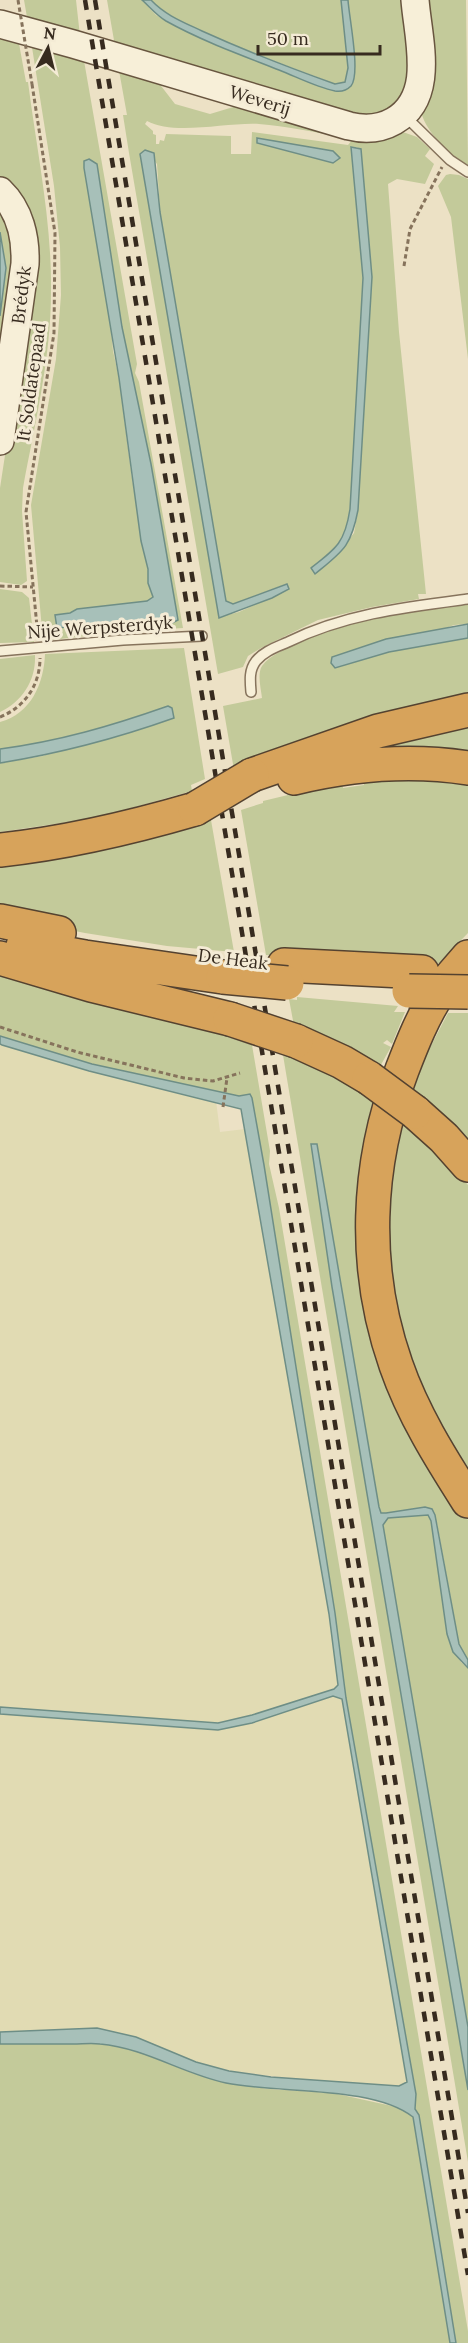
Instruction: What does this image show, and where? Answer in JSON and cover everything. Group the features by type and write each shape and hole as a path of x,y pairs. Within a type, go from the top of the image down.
{"highway":[{"path":"0,850 51,844 110,832 195,808 378,731 468,710"},
{"path":"253,782 368,765 427,763 468,768"},
{"name":"De Heak","path":"0,921 222,968"},
{"name":"De Heak","path":"0,941 85,957 285,974 415,982 468,992"},
{"path":"468,957 433,1003 397,1082 387,1111 376,1166 372,1224 377,1289 387,1336 396,1364 432,1444 468,1502"},
{"path":"0,958 91,985 230,1019 296,1041 342,1062 369,1078 415,1112 444,1138 468,1165"},
{"name":"De Heak","path":"415,982 468,973"}],"street":[{"path":"404,115 416,99 421,82 415,0"},
{"name":"Weverij","path":"0,24 360,128 380,127 404,115"},
{"name":"Brédyk","path":"0,191 18,219 26,246 0,441"}],"lane":[{"path":"404,115 447,157 468,172"},
{"path":"251,692 250,675 257,660 265,653 308,632 332,622 468,598"},
{"name":"Nije Werpsterdyk","path":"0,651 123,639 202,636"}],"path":[{"name":"It Soldatepaad","path":"0,717 16,709 30,693 39,673 39,649 26,512 54,333 56,293 54,221 18,0"},
{"path":"404,266 410,229 447,157"},
{"path":"0,585 33,587"},
{"path":"0,1027 77,1052 184,1078 213,1081 240,1073"},
{"path":"223,1105 227,1078"}],"shaded area":[{"path":"0,1044 89,1071 216,1101 220,1132 245,1129 329,1614 338,1685 335,1689 252,1715 218,1723 0,1707"},
{"path":"333,1696 342,1699 407,2082 399,2086 333,2083 229,2071 196,2062 136,2037 97,2028 0,2032 0,1714 218,1730 252,1723"}],"green space":[{"path":"24,0 76,0 80,36 28,23"},
{"path":"107,0 142,0 156,15 168,22 225,48 334,91 354,81 355,67 348,0 407,0 413,75 396,108 365,120 115,46"},
{"path":"151,0 341,0 348,68 345,82 335,84 219,38 175,18"},
{"path":"422,0 466,0 468,167 434,136 421,112"},
{"path":"6,34 18,38 26,82 28,82 47,213 51,266 50,317 45,366 23,488 22,511 27,581 21,585 0,582 0,488 34,265 0,179 0,39"},
{"path":"31,41 83,55 137,364 135,373 139,382 183,628 120,632 43,641 31,505 56,359 61,295 60,247 54,186","holes":["97,164 122,327 151,464 176,608 170,624 154,624 153,619 55,615 70,613 77,609 147,601 153,597 137,513 119,378 113,351"]},
{"path":"118,65 158,82 175,104 210,114 240,105 342,137 259,124 172,128 147,121 145,124 156,135 156,144 159,144 160,140 164,141 166,134 231,136 231,154 251,154 252,132 348,145 353,139 400,131 417,137 430,149 425,156 434,164 425,184 397,179 388,184 399,332 426,594 418,594 419,599 318,620 248,656 243,667 218,674 129,153 123,115 127,115","holes":["356,147 361,149 372,277 358,510 354,533 332,560 315,573 312,567 334,549 342,537 350,509 363,278 352,158","145,150 157,164 160,212 226,602 233,604 286,584 289,589 239,612 219,617 140,154"]},
{"path":"446,175 468,179 468,359 451,217 438,186"},
{"path":"0,205 16,246 0,389 0,316 6,268 0,232"},
{"path":"0,589 22,592 29,598 34,642 0,643"},
{"path":"468,603 468,624 454,625 335,668 389,652 468,638 468,702 234,770 223,706 262,698 261,669 265,662 274,655 317,635 360,622"},
{"path":"184,648 205,779 191,785 192,791 96,818 0,832 0,763 43,756 168,706 85,732 0,749 0,722 20,712 34,696 42,676 45,654"},
{"path":"35,655 33,673 26,689 15,702 0,712 0,659"},
{"path":"468,719 468,756 342,752"},
{"path":"399,776 468,783 468,933 439,963 266,955 241,810 263,803 263,801 342,782 343,788 364,785 363,779"},
{"path":"211,820 234,952 167,946 0,916 0,864 198,825"},
{"path":"0,968 144,1008 252,1045 270,1151 269,1164 279,1208 468,2331 468,2343 456,2343 419,2115 415,2109 416,2094 346,1698 335,1613 252,1098 250,1094 239,1096 92,1064 0,1036"},
{"path":"297,997 398,1006 394,1012 405,1012 392,1044 387,1040 383,1043 391,1047 378,1070 294,1026 289,999 297,1000"},
{"path":"448,1013 468,1013 468,1152 411,1093 423,1061"},
{"path":"283,1055 309,1060 373,1099 368,1122 364,1165 423,1449 468,1520 468,1660 459,1644 437,1523 425,1507 381,1513 379,1507 317,1144 312,1144 332,1287 468,2090 468,2162"},
{"path":"396,1116 447,1160 468,1185 468,1483 427,1414 385,1277"},
{"path":"428,1515 431,1521 461,1662 468,1668 468,2027 383,1525 388,1518"},
{"path":"99,2043 131,2049 192,2073 226,2083 269,2089 333,2093 401,2108 413,2117 450,2343 0,2343 0,2044"}],"water":[{"path":"142,0 151,0 175,18 219,38 335,84 345,82 348,68 341,0 348,0 355,58 354,80 351,86 339,91 314,84 180,28 162,19"},
{"path":"257,138 333,151 340,158 333,163 257,143"},
{"path":"351,147 361,149 372,277 358,510 349,540 333,560 315,574 311,568 333,549 342,537 350,509 363,278"},
{"path":"145,150 154,153 160,212 226,601 233,604 287,584 289,589 272,598 219,618 140,154"},
{"path":"89,159 97,164 122,327 151,464 178,620 170,624 153,624 152,619 57,628 55,615 70,613 77,609 147,601 153,597 148,583 148,569 141,541 119,378 84,168 84,161"},
{"path":"0,232 6,268 0,316"},
{"path":"468,624 468,638 389,652 335,668 331,663 332,657 386,639"},
{"path":"168,706 172,708 174,718 88,745 0,763 0,749 85,732"},
{"path":"0,1036 92,1064 239,1096 250,1094 252,1098 335,1613 346,1698 416,2094 415,2109 419,2115 456,2343 450,2343 413,2117 395,2107 350,2095 226,2083 117,2046 0,2044 0,2032 97,2028 136,2037 196,2062 229,2071 271,2077 399,2086 407,2082 342,1699 333,1696 252,1723 218,1730 0,1714 0,1707 218,1723 252,1715 334,1689 338,1685 329,1614 241,1109 89,1071 2,1045"},
{"path":"311,1144 317,1144 379,1507 381,1513 425,1507 432,1509 459,1644 468,1660 468,1668 453,1652 447,1634 431,1521 428,1515 388,1518 383,1525 468,2027 468,2090 332,1287"}],"railway":[{"path":"85,0 468,2275"},
{"path":"95,0 468,2213"}]}
